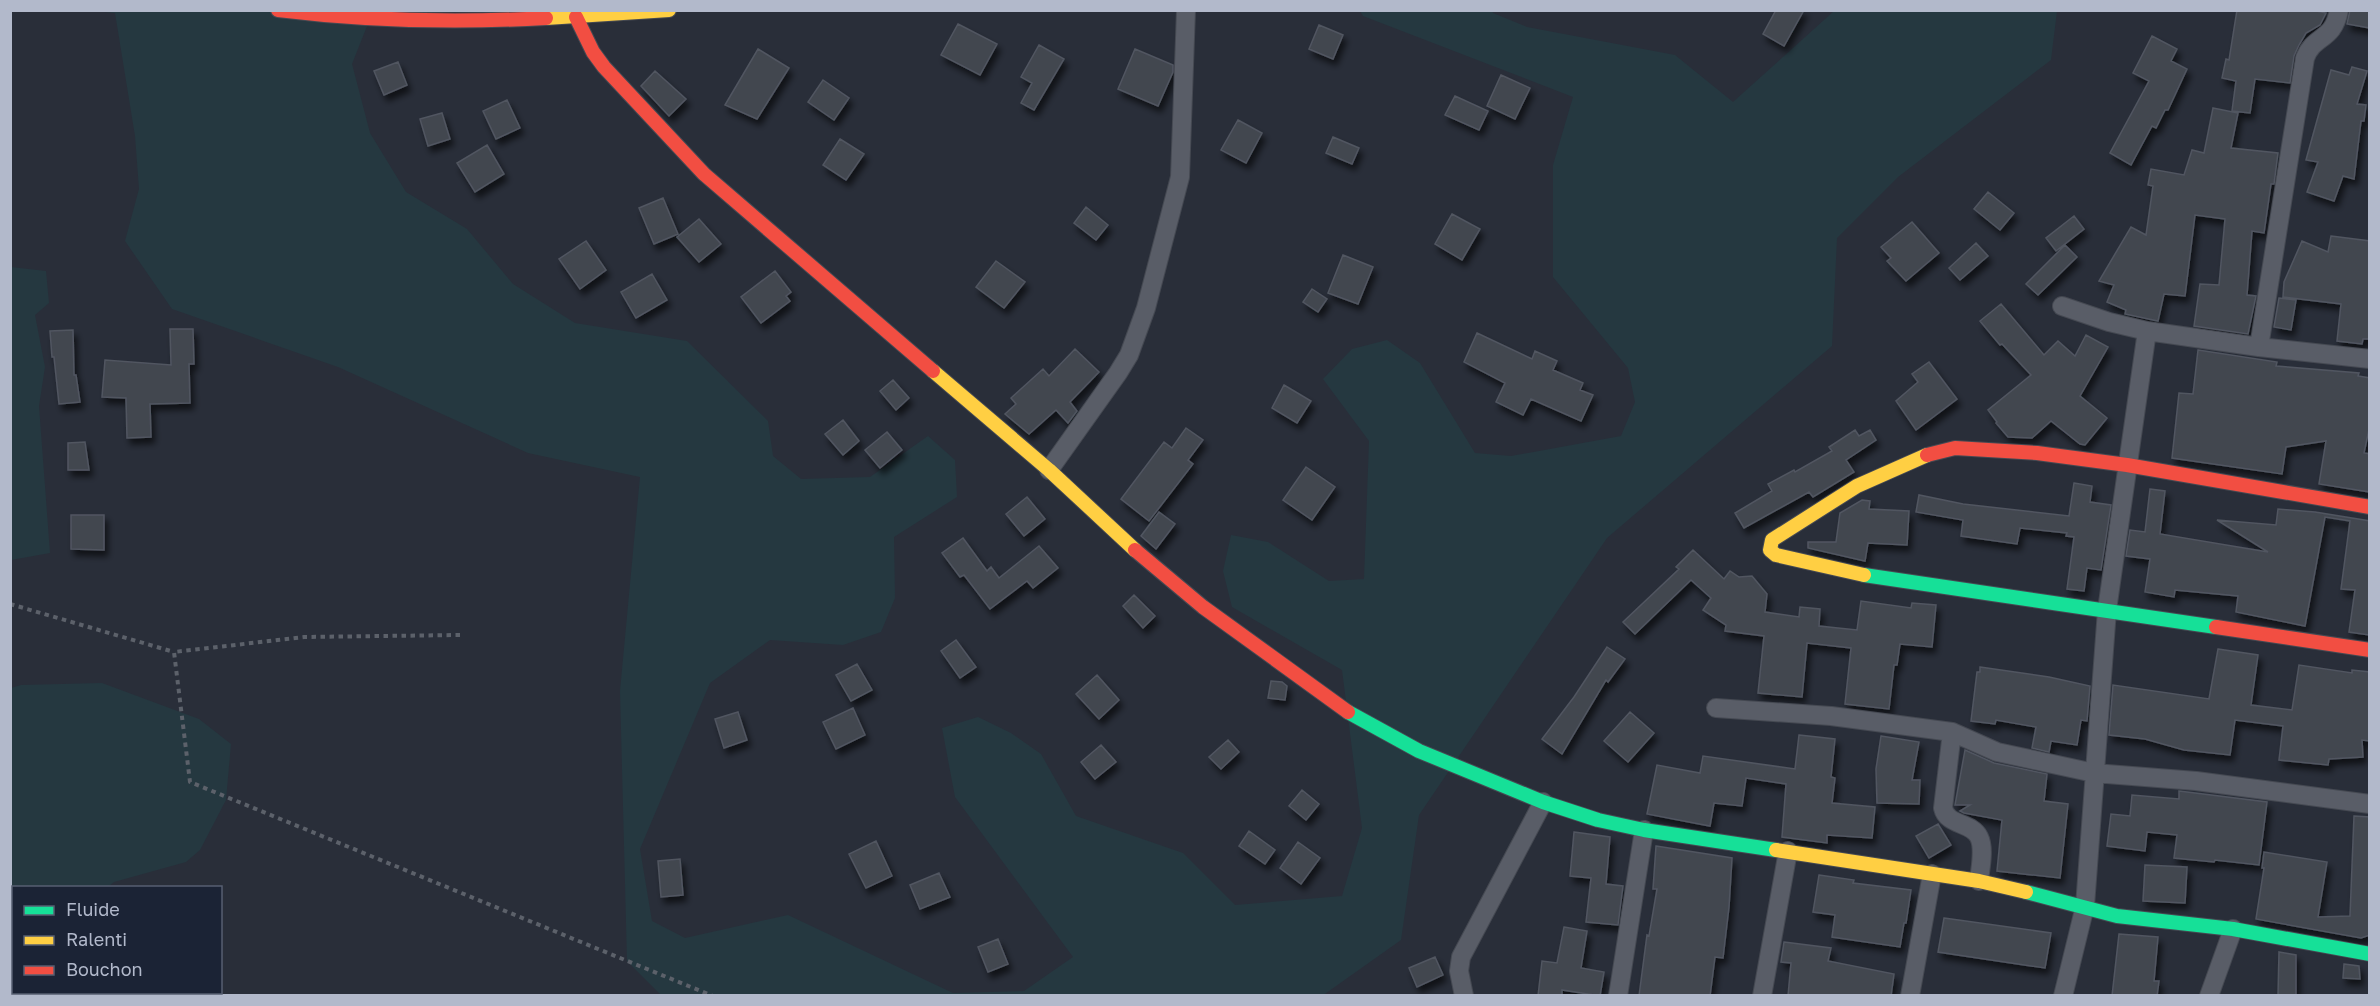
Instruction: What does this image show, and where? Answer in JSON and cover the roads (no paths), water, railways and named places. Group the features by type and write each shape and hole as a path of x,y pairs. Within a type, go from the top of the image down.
{"street":[{"path":"278,10 350,19 398,21 576,17 669,10"},
{"path":"1049,470 1129,355 1146,308 1179,177 1186,10"},
{"path":"2259,347 2305,58 2313,44 2334,28 2339,10"},
{"path":"576,17 593,52 604,67 704,174 1049,470 1135,550 1203,607 1337,705 1374,728 1462,771 1598,820 1644,830 1979,881 2085,906 2117,916 2233,929 2370,954"},
{"path":"2062,306 2109,322 2147,331 2259,347 2370,359"},
{"path":"2063,996 2085,906 2107,610 2147,331"},
{"path":"2370,507 2127,465 1955,448 1939,450 1857,486 1772,540 1770,545 1770,550 1776,555 1862,575 2370,650"},
{"path":"1716,708 1821,715 1952,732 1997,752 2094,773 2196,781 2370,804"},
{"path":"1952,732 1944,814 1976,832 1980,838 1979,881"},
{"path":"1464,996 1459,971 1461,957 1544,802"},
{"path":"1618,996 1644,830"},
{"path":"1762,996 1788,851"},
{"path":"1910,996 1932,874"},
{"path":"2209,996 2233,929"}]}
